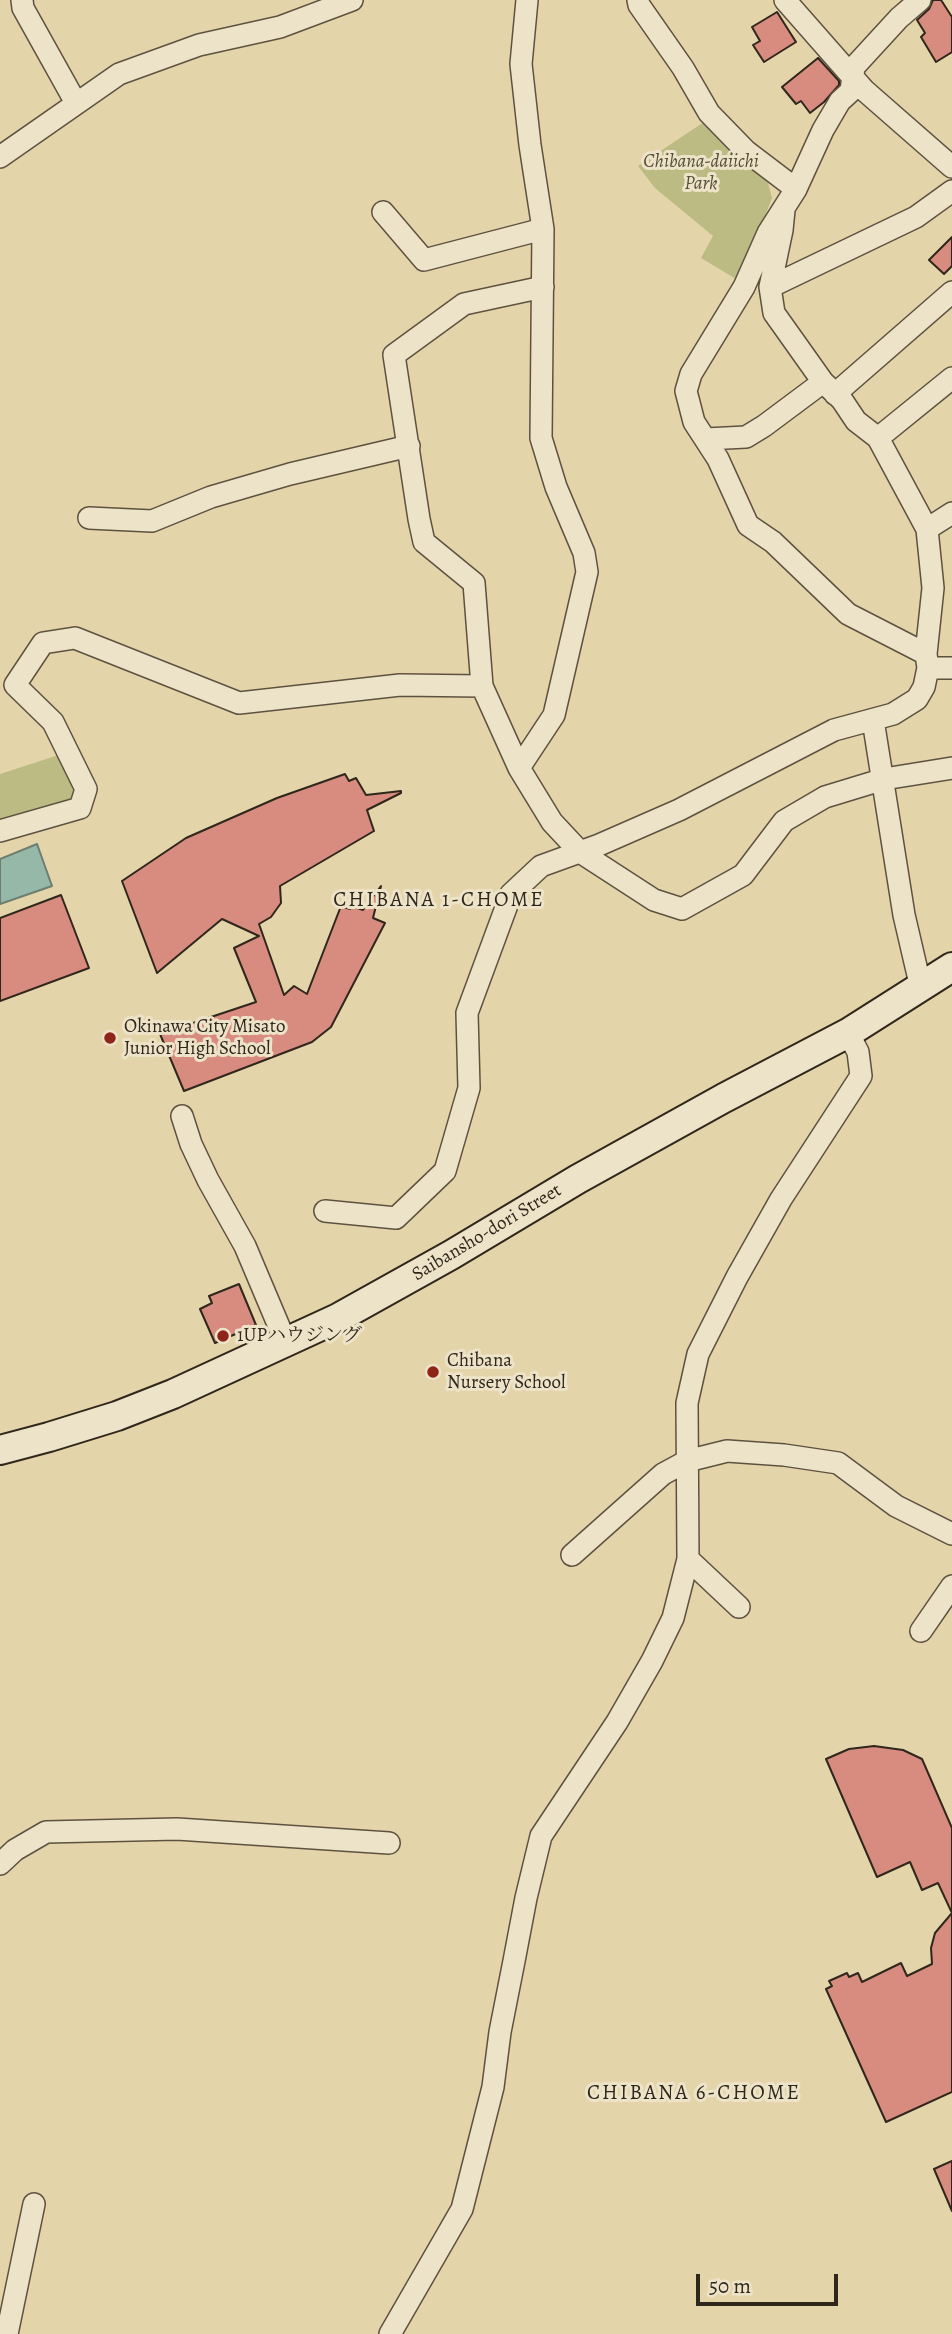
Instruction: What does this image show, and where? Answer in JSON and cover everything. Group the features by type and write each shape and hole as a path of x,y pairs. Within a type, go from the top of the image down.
{"main road":[{"name":"Saibansho-dori Street","path":"0,1450 117,1416 215,1376 369,1301 591,1172 848,1033 952,967"}],"street":[{"path":"22,0 23,8 76,103"},
{"path":"0,157 119,74 199,45 280,27 352,0"},
{"path":"519,768 554,715 587,572 584,553 556,488 541,438 543,229 521,64 527,0"},
{"path":"638,0 709,113 746,151 796,189"},
{"path":"785,0 864,90 952,167"},
{"path":"920,0 899,18 853,67 850,91 840,101 823,130 796,189 768,233 744,287 691,374 686,391 694,422 718,459 748,526 774,542 848,614 927,661 952,668"},
{"path":"769,286 916,217 952,191"},
{"path":"326,1210 396,1218 445,1171 469,1088 467,1013 511,894 541,866 679,810 834,730 893,714 917,699 924,687 933,588 927,529 878,438 856,422 777,319 770,301 769,286 784,210"},
{"path":"383,212 424,260 543,229"},
{"path":"543,287 464,304 394,355 424,542 474,583 482,686 519,768 552,822 580,852 654,900 682,909 743,875 784,821 825,797 884,779 952,768"},
{"path":"706,439 746,437 829,388 952,292"},
{"path":"878,438 952,377"},
{"path":"89,517 152,521 224,493 290,474 409,446"},
{"path":"927,529 952,513"},
{"path":"0,831 80,808 86,789 53,722 15,685 43,643 75,638 239,703 400,685 482,686"},
{"path":"873,720 904,915 921,988"},
{"path":"390,2334 462,2209 493,2087 511,1973 541,1836 617,1722 673,1618 688,1559 687,1403 698,1354 781,1199 861,1076 858,1052 848,1033"},
{"path":"182,1116 191,1144 244,1246 286,1343"},
{"path":"572,1555 663,1474 687,1461 727,1451 784,1455 838,1463 896,1506 952,1534"},
{"path":"688,1559 739,1607"},
{"path":"921,1632 952,1586"},
{"path":"0,1864 15,1850 46,1832 177,1829 389,1843"},
{"path":"7,2334 34,2204"}],"green space":[{"name":"Chibana-daiichi Park","path":"707,120 768,183 772,198 736,279 701,258 713,236 655,188 638,166"},
{"path":"68,752 80,808 0,831 0,774"}],"shaded area":[{"path":"37,844 52,886 0,904 0,859"}],"building":[{"path":"933,0 941,0 952,17 952,52 936,62 921,37 925,33 917,20 929,9"},
{"path":"777,12 796,42 764,62 753,45 760,41 752,27"},
{"path":"818,58 839,81 839,85 810,113 801,101 796,104 782,87"},
{"path":"952,237 952,266 944,274 929,260"},
{"path":"345,774 349,781 356,778 366,795 401,793 367,810 374,831 280,886 281,903 271,917 259,924 284,995 294,986 307,994 341,906 363,910 381,886 373,918 385,923 331,1027 312,1042 184,1091 160,1034 256,1002 234,948 259,936 222,919 157,973 122,881 186,838 277,798"},
{"path":"61,895 89,968 0,1001 0,918"},
{"path":"239,1284 256,1325 215,1343 200,1309 212,1303 209,1296"},
{"path":"874,1746 903,1750 922,1759 952,1828 952,1913 938,1883 922,1890 910,1862 877,1877 826,1759 849,1749"},
{"path":"952,1913 952,2092 886,2122 826,1989 832,1986 829,1981 847,1973 849,1977 858,1973 862,1982 901,1963 907,1976 932,1964 931,1948 935,1933"},
{"path":"952,2161 952,2211 934,2169"}],"place":[{"name":"Okinawa City Misato Junior High School","path":"110,1038"},
{"name":"1UPハウジング","path":"223,1336"},
{"name":"Chibana Nursery School","path":"433,1372"}],"district":[{"name":"CHIBANA 1-CHOME","path":"439,901"},
{"name":"CHIBANA 6-CHOME","path":"694,2094"}]}
